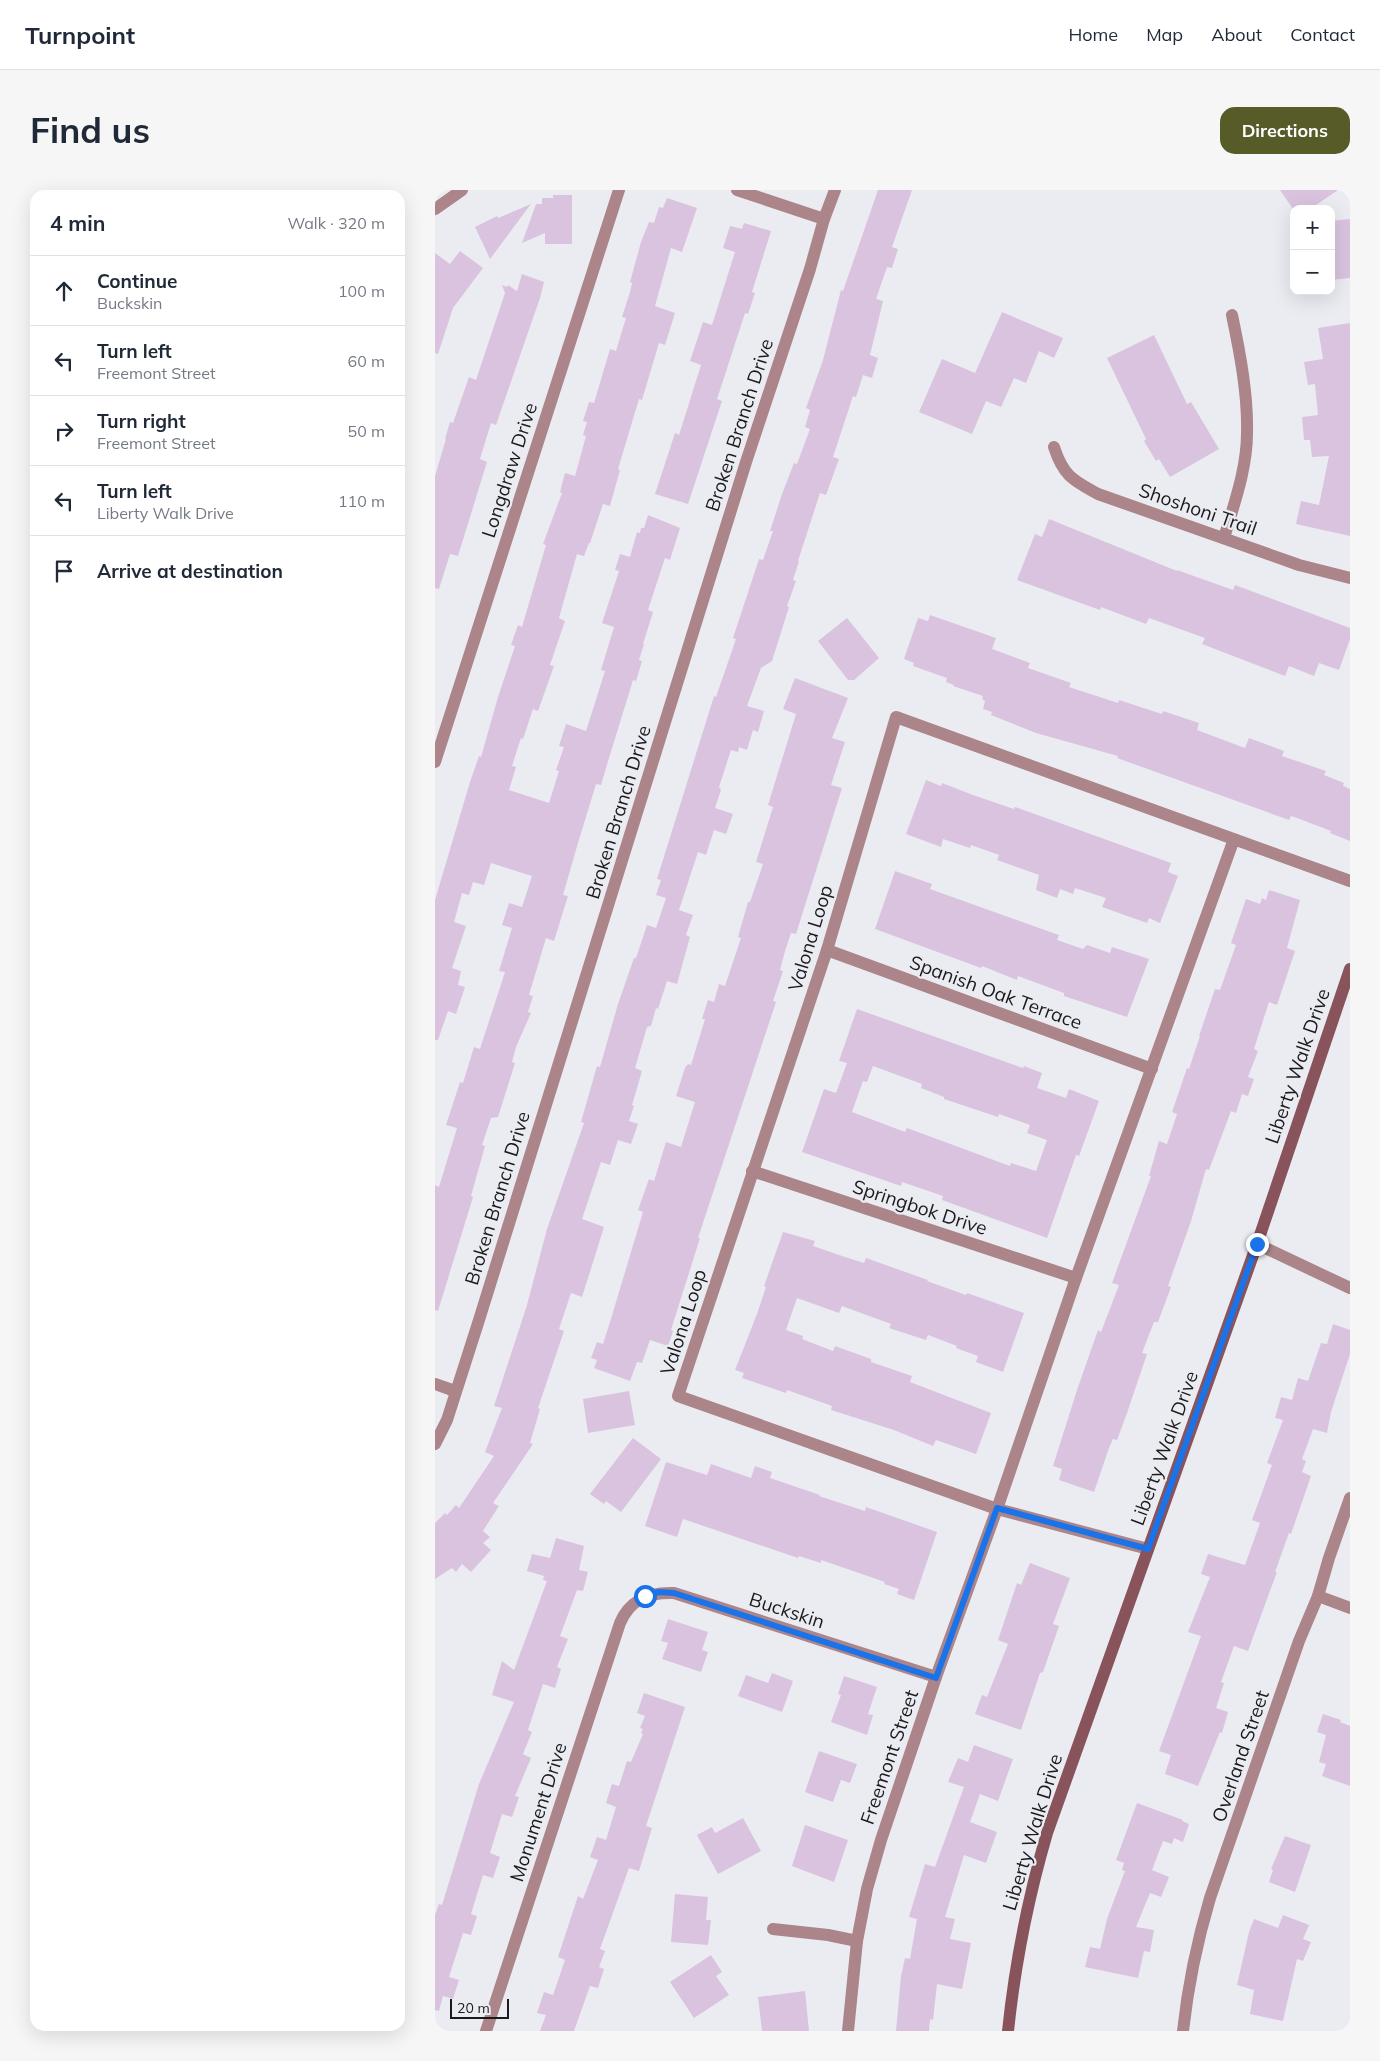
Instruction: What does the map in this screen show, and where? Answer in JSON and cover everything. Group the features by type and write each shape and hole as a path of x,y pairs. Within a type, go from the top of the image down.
{"street":[{"path":"435,209 462,190"},
{"name":"Longdraw Drive","path":"435,762 619,190"},
{"path":"737,190 824,219"},
{"name":"Broken Branch Drive","path":"435,1444 447,1420 746,462 835,190"},
{"path":"1224,538 1243,469 1247,433 1241,372 1232,316"},
{"name":"Shoshoni Trail","path":"1054,447 1065,473 1079,484 1098,494 1299,566 1350,578"},
{"name":"Valona Loop","path":"997,1508 678,1396 827,950 896,717 1350,881"},
{"path":"1148,1549 997,1508 1076,1278 1234,839"},
{"name":"Spanish Oak Terrace","path":"827,950 1152,1069"},
{"name":"Liberty Walk Drive","path":"1008,2031 1022,1932 1033,1882 1047,1833 1257,1244 1350,969"},
{"name":"Springbok Drive","path":"752,1171 1076,1278"},
{"path":"1257,1244 1350,1288"},
{"path":"435,1384 455,1391"},
{"name":"Overland Street","path":"1183,2031 1188,1988 1198,1940 1210,1898 1299,1641 1318,1596 1350,1498"},
{"name":"Freemont Street","path":"848,2031 857,1941 867,1889 881,1840 936,1678 997,1508"},
{"name":"Buckskin","path":"629,1607 645,1596 659,1592 674,1593 936,1678"},
{"path":"1318,1596 1350,1608"},
{"name":"Monument Drive","path":"486,2031 620,1623 629,1607"},
{"path":"773,1930 828,1935 857,1941"}],"building":[{"path":"878,190 912,190 892,247 898,249 892,268 887,267 876,299 883,301 870,355 878,358 872,378 863,375 856,397 853,396 833,457 839,459 826,495 820,493 798,561 793,580 796,581 772,661 761,668 747,706 764,711 758,732 753,730 747,750 739,747 738,752 731,750 719,787 721,790 715,808 733,814 726,834 714,830 706,855 698,852 679,910 693,915 686,935 690,937 677,984 667,981 651,1026 647,1027 635,1068 642,1071 629,1121 638,1124 631,1144 618,1140 610,1165 601,1162 582,1219 604,1227 582,1297 571,1293 559,1329 564,1331 538,1408 540,1409 530,1443 533,1444 493,1503 499,1506 483,1531 490,1537 483,1543 491,1550 471,1572 462,1564 456,1572 452,1568 435,1579 435,1523 445,1513 447,1515 456,1505 459,1508 494,1456 485,1452 502,1408 494,1406 527,1305 547,1229 584,1123 581,1122 597,1066 600,1067 618,1004 634,958 636,958 647,925 656,928 666,898 656,895 661,880 657,879 714,696 716,697 736,639 733,638 759,559 763,560 773,531 770,531 782,494 794,463 797,464 810,429 805,427 810,410 806,408 823,360 841,290 843,291"},
{"path":"1280,190 1338,190 1316,205 1290,205"},
{"path":"553,195 572,195 572,244 545,244 545,233 522,243 536,204 542,204 542,198 553,198"},
{"path":"667,198 697,208 682,252 671,248 655,306 675,313 665,345 659,343 642,400 639,399 618,469 620,470 610,506 603,504 584,556 577,554 559,618 565,621 550,665 554,666 538,711 533,709 523,739 521,738 512,766 516,767 509,790 549,803 559,771 556,770 564,747 559,746 566,724 586,731 605,671 601,670 614,627 602,623 619,571 615,570 620,554 630,557 637,532 640,533 641,528 644,528 648,515 680,528 670,560 665,558 648,610 653,612 639,660 642,661 636,681 633,680 601,785 596,784 563,895 568,896 554,941 546,938 529,995 533,996 528,1012 531,1013 516,1047 512,1062 515,1063 498,1117 491,1118 482,1145 485,1146 471,1196 473,1197 438,1311 435,1310 435,1185 439,1187 457,1128 446,1125 460,1082 463,1083 474,1047 480,1049 505,972 499,971 512,928 502,925 509,903 522,907 532,876 491,863 484,885 473,882 469,895 462,893 454,922 466,926 452,968 461,971 458,985 465,987 456,1014 448,1011 438,1040 435,1040 435,900 470,782 479,756 481,757 515,646 511,645 518,625 522,627 546,545 543,544 562,493 560,492 565,473 575,476 586,436 583,435 587,422 583,421 589,402 594,403 610,349 616,351 626,318 622,317 630,292 632,283 630,282 641,242 649,222 654,223 659,207 663,208"},
{"path":"531,204 490,259 475,227 497,216 498,218"},
{"path":"1350,219 1350,278 1335,280 1335,221"},
{"path":"744,223 771,231 752,292 755,293 748,314 745,313 717,399 722,401 688,504 655,494 675,433 679,435 701,365 690,361 703,322 712,325 735,252 723,248 730,226 742,229"},
{"path":"460,251 483,268 453,308 438,354 435,353 435,253 450,264"},
{"path":"522,274 544,282 540,298 496,425 491,423 480,459 487,462 458,556 450,554 439,589 435,588 435,476 445,439 450,422 453,423 469,377 476,380 505,293 502,285 507,287 508,285 517,291"},
{"path":"1002,312 1063,338 1054,358 1039,351 1026,383 1014,378 1001,407 986,401 972,434 919,412 942,359 975,373"},
{"path":"1350,323 1350,536 1296,524 1301,501 1319,505 1329,456 1312,457 1310,440 1304,440 1302,417 1318,415 1315,384 1308,385 1304,362 1323,359 1318,328"},
{"path":"1154,335 1187,404 1191,402 1219,449 1170,477 1159,459 1156,461 1144,441 1146,439 1107,358"},
{"path":"1049,519 1177,571 1233,590 1235,585 1350,628 1350,639 1339,670 1319,663 1314,676 1289,666 1285,676 1202,644 1205,638 1149,618 1146,624 1101,607 1100,610 1017,580 1035,534 1042,537"},
{"path":"930,615 996,638 992,649 1030,663 1028,668 1071,683 1069,687 1118,703 1119,700 1162,714 1163,711 1199,723 1197,730 1245,748 1249,738 1284,751 1282,756 1326,771 1324,775 1344,783 1343,786 1350,789 1350,841 1330,833 1331,831 1297,818 1291,816 1289,820 1117,758 1118,756 1036,733 991,715 992,712 983,709 985,701 982,699 983,696 953,686 946,682 947,678 913,666 914,663 904,659 918,618 928,621"},
{"path":"847,618 879,658 854,680 848,680 818,641"},
{"path":"795,678 848,698 832,738 845,742 831,785 842,788 796,934 791,933 785,951 780,970 783,971 773,1001 776,1002 698,1238 700,1238 671,1330 673,1331 668,1346 650,1340 642,1363 637,1362 630,1381 594,1368 597,1360 591,1358 597,1342 603,1344 643,1212 638,1210 649,1179 654,1181 666,1142 681,1147 695,1102 676,1096 685,1068 688,1064 691,1065 705,1019 702,1019 708,1000 714,1002 719,984 725,986 741,938 738,937 748,902 750,902 763,864 756,862 773,807 768,805 796,714 783,709"},
{"path":"926,780 941,786 942,783 1014,809 1015,807 1171,863 1168,872 1178,876 1160,923 1149,918 1147,923 1102,907 1106,898 1075,888 1073,894 1060,889 1057,898 1036,890 1039,875 997,860 999,855 971,845 970,848 943,839 941,847 906,834"},
{"path":"895,871 932,884 930,889 1059,935 1057,940 1083,949 1087,945 1110,953 1112,947 1149,959 1127,1017 1064,996 1064,993 1018,976 1017,980 875,929"},
{"path":"1269,890 1300,900 1287,948 1295,951 1277,1005 1269,1002 1254,1049 1258,1051 1248,1077 1254,1079 1248,1096 1242,1094 1236,1113 1231,1111 1209,1170 1206,1169 1191,1221 1168,1286 1171,1287 1158,1322 1154,1322 1142,1353 1147,1354 1126,1416 1117,1440 1113,1439 1109,1448 1094,1492 1059,1480 1062,1469 1053,1466 1098,1330 1101,1332 1119,1285 1112,1283 1151,1176 1149,1176 1159,1141 1167,1144 1177,1114 1172,1112 1187,1068 1189,1069 1215,989 1220,990 1236,945 1231,943 1246,899 1260,904 1262,898 1266,900"},
{"path":"857,1009 1042,1073 1037,1088 1066,1098 1069,1089 1099,1101 1079,1156 1076,1155 1047,1238 942,1200 943,1196 902,1182 901,1186 802,1152 824,1089 836,1093 847,1063 839,1061","holes":["873,1066 922,1084 921,1088 944,1097 944,1099 998,1117 999,1114 1030,1125 1027,1133 1047,1140 1036,1171 1011,1163 1010,1166 907,1128 905,1132 852,1112 863,1081 867,1082"]},
{"path":"783,1232 815,1241 813,1246 845,1257 864,1263 866,1258 966,1295 967,1293 1024,1313 1003,1372 976,1362 978,1356 956,1348 957,1346 928,1335 926,1340 889,1328 891,1324 842,1306 839,1313 797,1298 786,1330 803,1336 802,1339 833,1351 835,1346 871,1359 871,1362 912,1376 910,1382 991,1413 976,1454 936,1440 933,1446 894,1430 831,1410 832,1406 787,1390 786,1393 742,1378 744,1373 735,1370 757,1314 766,1287 764,1286"},
{"path":"1333,1324 1350,1330 1350,1354 1331,1412 1327,1433 1313,1429 1302,1459 1306,1461 1302,1472 1311,1476 1248,1651 1234,1646 1221,1682 1224,1683 1216,1708 1228,1712 1222,1733 1220,1732 1198,1786 1165,1774 1171,1755 1159,1751 1201,1636 1188,1632 1210,1577 1201,1574 1208,1554 1245,1565 1260,1523 1252,1520 1272,1465 1267,1463 1283,1420 1275,1418 1281,1397 1292,1400 1298,1378 1308,1381 1321,1343 1327,1344"},
{"path":"629,1391 635,1425 588,1433 583,1399"},
{"path":"633,1438 661,1459 621,1512 606,1501 604,1504 590,1494"},
{"path":"666,1462 707,1475 711,1464 751,1478 755,1466 772,1472 770,1478 819,1496 865,1511 866,1507 937,1532 914,1600 897,1594 899,1589 884,1584 885,1582 821,1560 821,1563 799,1556 798,1558 683,1519 677,1537 645,1526"},
{"path":"556,1538 584,1546 579,1570 588,1572 583,1591 577,1590 560,1636 568,1639 557,1667 561,1669 555,1688 543,1684 528,1730 532,1732 523,1754 531,1758 515,1796 519,1797 512,1817 502,1814 490,1853 500,1857 493,1878 483,1875 471,1914 477,1916 471,1935 463,1933 449,1977 459,1980 453,1999 443,1996 439,2011 435,2010 435,1915 439,1904 442,1905 479,1784 514,1702 492,1695 502,1661 514,1670 547,1581 543,1580 544,1576 527,1571 532,1554 550,1558"},
{"path":"1030,1563 1070,1578 1053,1624 1059,1626 1043,1672 1040,1673 1021,1730 975,1714 982,1695 987,1697 1008,1644 998,1640 1017,1583 1021,1585"},
{"path":"668,1619 708,1632 702,1650 708,1652 701,1672 662,1659 668,1643 661,1641"},
{"path":"772,1673 793,1681 782,1712 738,1696 746,1675 768,1683"},
{"path":"844,1676 877,1687 868,1714 873,1715 867,1735 831,1722 841,1695 838,1694"},
{"path":"644,1693 685,1707 646,1826 652,1828 639,1871 629,1868 600,1949 605,1951 599,1967 604,1969 598,1988 590,1986 574,2031 540,2031 546,2015 537,2013 544,1992 553,1995 565,1960 558,1957 578,1896 583,1899 598,1860 590,1857 597,1837 606,1840 616,1807 606,1803 612,1784 619,1786 627,1761 631,1762 643,1734 641,1733 643,1729 640,1728 645,1716 637,1713"},
{"path":"1323,1714 1341,1720 1340,1722 1350,1726 1350,1786 1322,1776 1326,1764 1319,1762 1326,1735 1317,1732"},
{"path":"974,1745 1013,1759 998,1801 980,1794 970,1822 997,1832 986,1863 964,1855 945,1917 955,1919 950,1939 971,1943 962,1989 937,1984 933,2020 930,2019 929,2031 896,2031 901,1976 905,1958 910,1959 917,1919 909,1917 925,1864 935,1867 964,1787 948,1782 958,1758 968,1762"},
{"path":"819,1751 857,1764 850,1783 841,1780 833,1802 805,1792"},
{"path":"1137,1803 1189,1824 1183,1842 1174,1838 1172,1844 1163,1841 1152,1870 1169,1877 1161,1897 1150,1893 1136,1927 1154,1930 1150,1952 1144,1951 1138,1978 1085,1967 1090,1947 1100,1949 1107,1919 1125,1871 1122,1870 1124,1863 1116,1860"},
{"path":"743,1818 761,1851 718,1874 697,1835 712,1827 715,1833"},
{"path":"805,1825 848,1840 834,1882 792,1866"},
{"path":"1285,1836 1311,1845 1295,1892 1269,1882 1273,1870 1271,1869"},
{"path":"675,1894 708,1897 706,1920 711,1920 708,1945 671,1942"},
{"path":"1283,1915 1309,1925 1303,1939 1311,1942 1303,1961 1297,1959 1283,2021 1250,2014 1254,1990 1237,1985 1249,1932 1254,1919 1278,1928"},
{"path":"711,1955 722,1972 716,1976 729,1995 694,2018 670,1982"},
{"path":"805,1991 809,2031 762,2031 758,1997"}],"route":[{"path":"645,1596 659,1592 674,1593 936,1678 997,1508 1148,1549 1257,1244"}]}
